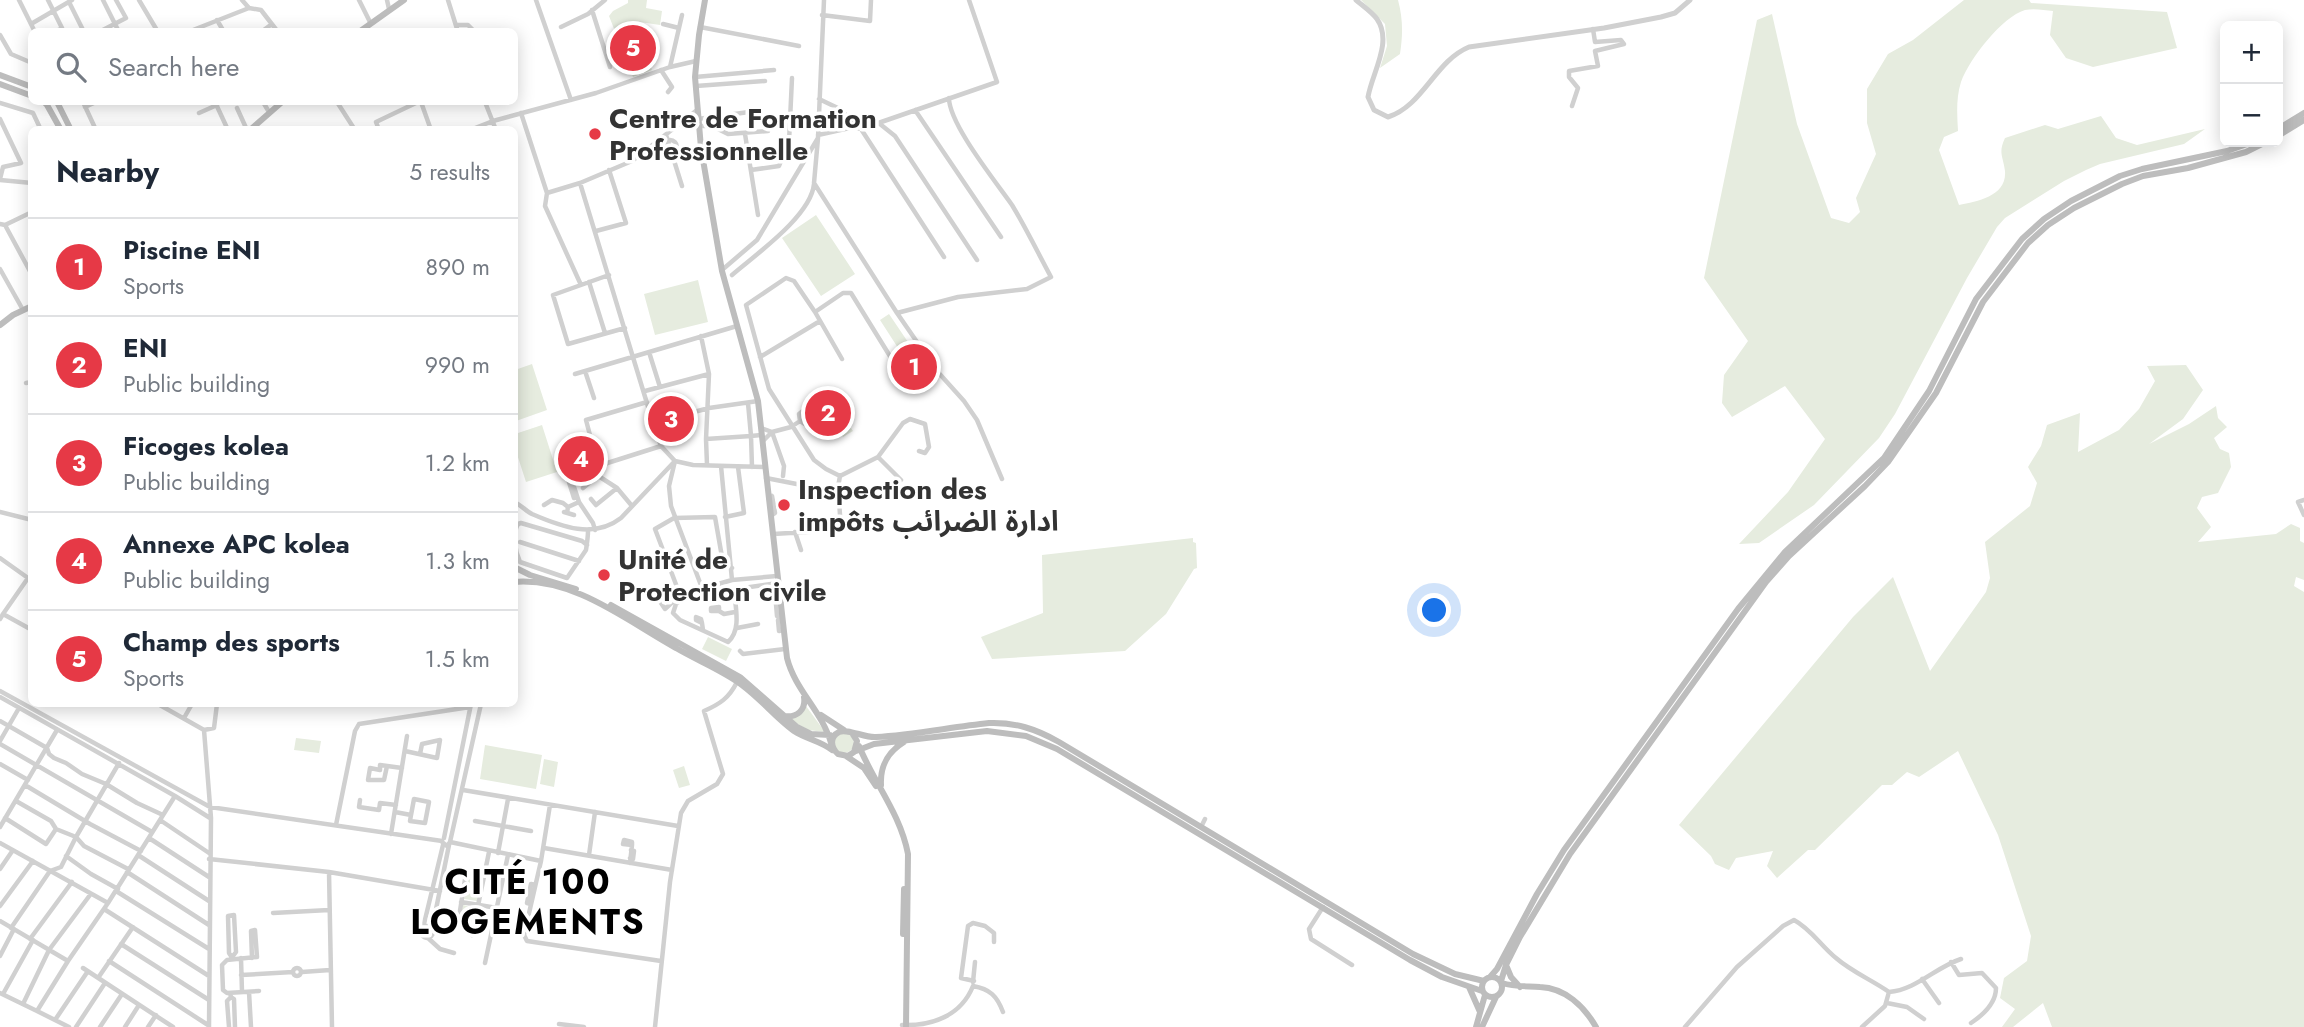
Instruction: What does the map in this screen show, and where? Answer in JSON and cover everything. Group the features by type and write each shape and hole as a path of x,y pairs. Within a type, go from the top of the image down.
{"main road":[{"path":"363,28 404,0"},
{"path":"705,0 695,77 698,123 722,271 758,401 785,649 791,671 804,695 832,734 835,752"},
{"path":"0,75 28,86"},
{"path":"0,84 28,94"},
{"path":"47,105 59,126"},
{"path":"58,105 69,126"},
{"path":"254,126 279,105"},
{"path":"2283,126 2304,113"},
{"path":"2283,133 2304,120"},
{"path":"1476,1027 1487,979 1499,965 1564,850 1738,610 1785,552 1884,458 1929,391 1976,299 2022,239 2044,219 2071,201 2120,176 2239,147"},
{"path":"1482,1027 1503,989 1501,982 1506,965 1570,854 1766,582 1789,556 1888,462 1936,393 1983,302 2028,243 2048,225 2074,208 2122,184 2143,176 2188,168 2254,147"},
{"path":"0,326 28,308"},
{"path":"518,571 581,591 620,610 740,677 784,716 805,731 817,735 849,732 872,737 989,723 1026,727 1050,737 1413,954 1455,974 1496,978 1501,982 1522,987 1548,988 1564,994 1583,1008 1596,1027"},
{"path":"518,582 548,585 590,599 737,681 795,732 861,765 875,783 894,822 903,850 904,1026"},
{"path":"784,716 799,713 805,703 804,695"},
{"path":"817,712 849,732 898,821 908,859 904,1026"},
{"path":"846,756 857,747 868,745 995,731 1044,742 1420,966 1484,993 1498,995 1522,987"},
{"path":"881,787 881,772 886,760 894,749 907,741"},
{"path":"1506,965 1514,980 1522,987"},
{"path":"1468,986 1480,1013"}],"street":[{"path":"19,0 33,28"},
{"path":"48,0 62,28"},
{"path":"103,0 118,28"},
{"path":"108,28 126,18 116,0"},
{"path":"139,0 156,28"},
{"path":"242,0 249,8"},
{"path":"359,0 370,22"},
{"path":"387,0 389,9"},
{"path":"448,0 457,28"},
{"path":"536,0 571,100"},
{"path":"561,27 605,0"},
{"path":"732,275 797,218 813,192 824,0"},
{"path":"822,16 870,21 871,0"},
{"path":"722,271 757,240 818,136 855,127 861,129 997,82 970,0"},
{"path":"1356,0 1377,18 1383,34 1368,97 1374,110 1388,117 1403,109 1461,50 1669,15 1690,0"},
{"path":"31,24 71,1 82,28"},
{"path":"198,28 249,8 261,10 275,28"},
{"path":"592,10 610,67"},
{"path":"670,66 682,15"},
{"path":"217,20 222,28"},
{"path":"266,28 272,24"},
{"path":"456,24 468,25 471,28"},
{"path":"663,24 679,28"},
{"path":"700,27 799,46"},
{"path":"1572,106 1578,88 1569,77 1569,71 1598,66 1595,51 1624,44 1620,40 1595,42 1593,29"},
{"path":"0,35 11,54 28,61"},
{"path":"480,126 621,85 670,66 696,61"},
{"path":"661,70 672,87 668,92"},
{"path":"695,77 774,70"},
{"path":"751,170 779,166 789,142 792,78"},
{"path":"695,86 765,81"},
{"path":"897,313 958,297 1027,289 1051,277 1011,204 967,140 949,106 949,98"},
{"path":"819,99 842,110 855,127"},
{"path":"0,103 33,113 39,126"},
{"path":"84,105 94,126"},
{"path":"200,113 213,105"},
{"path":"217,105 226,126"},
{"path":"265,105 270,113"},
{"path":"339,105 352,126"},
{"path":"378,126 376,122 413,105"},
{"path":"421,105 429,126"},
{"path":"486,105 495,126"},
{"path":"237,108 247,126"},
{"path":"547,193 580,183 635,159 667,138 697,109"},
{"path":"915,110 1001,237"},
{"path":"698,123 749,112"},
{"path":"521,113 547,193 545,206 581,285"},
{"path":"0,119 21,163 3,167 0,180 28,183"},
{"path":"698,123 728,134 768,131"},
{"path":"880,123 895,136 977,260"},
{"path":"861,129 944,257"},
{"path":"745,134 758,215"},
{"path":"667,138 682,186"},
{"path":"749,159 771,156"},
{"path":"596,231 625,223 609,170"},
{"path":"580,183 661,446 675,461 707,466 764,467"},
{"path":"814,183 897,313 937,371 977,420 1002,479"},
{"path":"28,213 2,223 28,268"},
{"path":"0,269 23,310"},
{"path":"609,275 553,295 568,344 625,328"},
{"path":"842,359 815,312 790,278 746,305 769,389 814,460 826,470 840,476 878,457 903,423 910,419 925,424 928,432 929,447 925,453 919,451"},
{"path":"589,282 605,333"},
{"path":"815,312 844,293 854,295 909,387"},
{"path":"760,357 820,321"},
{"path":"575,374 737,326"},
{"path":"701,336 709,374 707,466"},
{"path":"649,352 660,387"},
{"path":"585,371 594,398"},
{"path":"645,391 709,374"},
{"path":"653,423 709,408 758,401"},
{"path":"632,506 617,488 600,477 586,420 647,402"},
{"path":"747,403 752,467"},
{"path":"706,439 761,435 800,421"},
{"path":"761,435 769,438 772,432"},
{"path":"772,432 784,466 783,475"},
{"path":"598,466 661,446"},
{"path":"878,457 901,480"},
{"path":"518,505 530,513 578,530 595,530 613,524 675,461"},
{"path":"675,461 669,486 674,518 702,588"},
{"path":"721,466 732,580"},
{"path":"725,517 744,513 738,467"},
{"path":"583,488 600,474"},
{"path":"766,478 817,488 838,487 840,476"},
{"path":"590,499 596,505 617,488"},
{"path":"772,534 841,530 839,500 824,499"},
{"path":"545,505 552,500 563,503 567,511 574,515"},
{"path":"567,511 578,500 595,530"},
{"path":"2304,500 2298,502 2304,515"},
{"path":"0,512 28,519"},
{"path":"680,595 655,529 674,518 715,517 722,557 732,568"},
{"path":"518,525 521,523 582,541 587,545"},
{"path":"518,558 524,564 565,578 579,561 587,545 588,531"},
{"path":"795,533 801,550"},
{"path":"518,541 579,561"},
{"path":"0,558 28,578 2,616 28,628"},
{"path":"661,603 665,609 680,595 732,580 777,579"},
{"path":"734,589 737,628 734,637 728,642 674,615 676,604 687,596 777,579"},
{"path":"719,611 724,614 735,612"},
{"path":"702,623 703,631"},
{"path":"737,628 758,624"},
{"path":"740,651 750,654 785,649"},
{"path":"654,1027 678,826 684,805 721,780 723,769 704,711 731,695 737,681"},
{"path":"0,691 28,706"},
{"path":"0,697 211,818"},
{"path":"29,707 210,807 446,842 541,861"},
{"path":"164,707 204,730 214,729 218,707"},
{"path":"184,718 190,707"},
{"path":"336,825 355,732 359,724 458,707"},
{"path":"428,938 432,935 440,891 470,707"},
{"path":"454,953 440,949 422,935 446,842 463,790 480,707"},
{"path":"19,708 0,742 36,766 152,832"},
{"path":"0,721 47,748 54,758 106,784 161,818 209,856 329,872 440,891"},
{"path":"0,827 57,730"},
{"path":"204,730 211,818 209,1026"},
{"path":"391,834 407,736"},
{"path":"405,751 437,758 440,740 422,744 420,754"},
{"path":"0,956 13,928 50,871 61,867 119,763"},
{"path":"0,764 209,901"},
{"path":"387,766 384,780 368,779 370,768 380,770 380,765 402,768"},
{"path":"463,790 678,826"},
{"path":"37,1011 175,796"},
{"path":"414,799 429,802 425,823 410,821 411,814 414,799"},
{"path":"498,853 508,799"},
{"path":"360,800 359,807 379,810 380,803 396,805"},
{"path":"16,801 51,821 56,830 76,837 84,846 128,870 210,926"},
{"path":"550,805 544,848 524,935 527,941 661,961"},
{"path":"395,812 411,814"},
{"path":"589,855 595,813"},
{"path":"5,818 46,844 56,830"},
{"path":"1201,827 1205,819"},
{"path":"475,821 531,831"},
{"path":"149,838 210,877"},
{"path":"0,843 108,903"},
{"path":"544,848 630,860 672,870"},
{"path":"630,860 633,859 634,851 631,848"},
{"path":"0,869 13,850"},
{"path":"484,876 466,873 459,917 472,935 489,852"},
{"path":"485,963 508,855"},
{"path":"66,856 210,950"},
{"path":"0,906 33,861"},
{"path":"329,872 332,1027"},
{"path":"69,1027 2,994 31,939 72,883"},
{"path":"23,1004 49,950 90,895"},
{"path":"461,901 496,908"},
{"path":"1322,907 1309,929 1311,939 1352,965"},
{"path":"104,909 209,976 222,979"},
{"path":"273,913 329,910"},
{"path":"235,1027 234,999 223,990 222,979 222,965 233,957 236,952 234,915 228,916 229,953 233,957 252,958 257,957 255,930 251,931 252,958"},
{"path":"1685,1027 1737,967 1783,926 1794,920 1802,924 1837,960 1889,992 1902,990 1961,959"},
{"path":"0,921 68,961"},
{"path":"994,942 994,933 989,928 973,923 968,926 961,978 992,993 1003,1012"},
{"path":"423,928 428,926 432,929"},
{"path":"98,978 132,927"},
{"path":"121,944 209,1001"},
{"path":"241,958 242,992"},
{"path":"109,961 209,1026"},
{"path":"904,1026 923,1025 944,1018 964,1003 973,984 975,962"},
{"path":"1951,962 1959,975 1982,973 1996,988 1995,996 1985,1012 1971,1023"},
{"path":"242,975 293,972 296,968 302,972 330,970"},
{"path":"55,1020 85,969 173,1027"},
{"path":"209,976 222,970"},
{"path":"1922,979 1939,1003"},
{"path":"76,1027 105,983"},
{"path":"229,1027 227,1000 231,995 259,991"},
{"path":"249,992 251,1027"},
{"path":"1862,1027 1887,1003 1889,992"},
{"path":"100,1027 122,994"},
{"path":"1887,1003 1907,1007 1924,1019"},
{"path":"125,1027 139,1005"},
{"path":"148,1027 156,1015"},
{"path":"559,1024 584,1027"}],"shaded area":[{"path":"628,0 647,0 646,8 662,11 660,25 633,21 652,70 633,77 609,16 628,3"},
{"path":"1361,0 1398,0 1402,27 1400,54 1380,68 1387,46 1385,24"},
{"path":"1964,0 2029,0 2031,3 2167,12 2177,48 2093,67 2066,58 2050,35 2053,11 2035,9 2016,14 1988,40 1965,72 1958,94 1958,131 1944,137 1939,150 1959,205 1990,196 2001,186 2005,171 2001,151 2005,138 2045,125 2058,129 2101,116 2116,138 2137,145 2205,129 2184,144 2100,164 2086,170 2005,218 1967,278 1895,414 1879,438 1814,505 1759,543 1739,544 1788,492 1825,439 1785,386 1732,417 1722,403 1724,375 1748,341 1704,278 1757,20 1772,14 1797,124 1831,218 1849,223 1860,212 1856,198 1876,154 1867,123 1867,89 1888,54 1913,40"},
{"path":"816,215 855,274 821,296 782,238"},
{"path":"698,280 708,322 655,335 644,294"},
{"path":"889,314 910,345 900,351 880,320"},
{"path":"532,364 547,410 518,420 518,369"},
{"path":"2186,365 2203,390 2183,419 2149,444 2189,424 2216,406 2218,418 2227,427 2214,438 2220,449 2229,453 2231,467 2218,493 2202,497 2197,508 2211,527 2198,542 2276,534 2291,524 2300,528 2300,541 2304,543 2304,580 2296,577 2294,586 2304,592 2304,1027 2052,1027 2043,1003 2013,1027 2002,1027 2015,1009 2000,998 2004,978 2027,961 2031,936 1998,835 1958,751 1919,777 1907,772 1892,785 1882,785 1815,850 1808,850 1777,878 1767,866 1773,851 1736,858 1729,870 1715,864 1711,856 1679,825 1853,617 1893,577 1930,671 1986,592 1990,578 1985,542 2030,506 2037,483 2028,467 2041,446 2047,425 2080,413 2078,452 2119,430 2139,409 2155,381 2147,366"},
{"path":"841,413 853,431 843,437 832,419"},
{"path":"542,425 557,472 526,482 518,457 518,433"},
{"path":"1193,538 1196,543 1197,568 1166,614 1125,651 992,659 981,637 1043,613 1042,555"},
{"path":"708,637 732,649 726,661 702,649"},
{"path":"806,706 825,732 808,730 789,719"},
{"path":"844,733 851,736 854,743 851,750 844,753 837,750 834,743 837,736"},
{"path":"296,738 321,741 319,753 294,750"},
{"path":"485,745 542,755 536,789 480,779"},
{"path":"544,759 558,762 554,787 540,784"},
{"path":"684,766 690,785 679,788 673,770"},
{"path":"469,876 481,878 477,901 464,899"},
{"path":"463,905 475,908 470,928 461,916"}],"place":[{"name":"Champ des sports","path":"633,48"},
{"name":"Centre de Formation Professionnelle","path":"595,134"},
{"name":"Piscine ENI","path":"914,367"},
{"name":"ENI","path":"828,413"},
{"name":"Ficoges kolea","path":"671,419"},
{"name":"Annexe APC kolea","path":"581,459"},
{"name":"Inspection des impôts ادارة الضرائب","path":"784,505"},
{"name":"Unité de Protection civile","path":"604,575"}],"district":[{"name":"CITÉ 100 LOGEMENTS","path":"528,902"}]}
